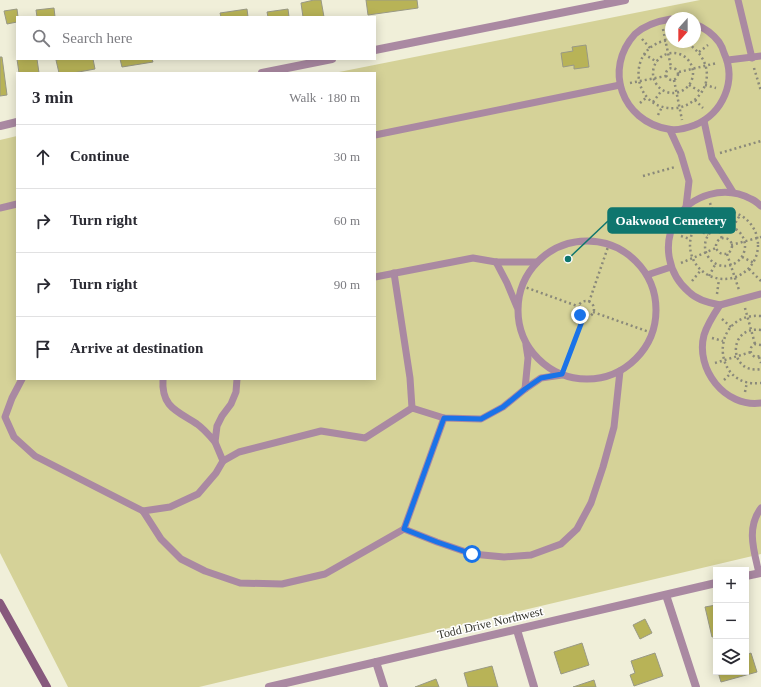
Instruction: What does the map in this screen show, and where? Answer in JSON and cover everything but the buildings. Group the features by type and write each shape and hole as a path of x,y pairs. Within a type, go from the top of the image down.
{"main road":[{"path":"0,603 47,687"}],"street":[{"path":"376,50 624,0"},
{"path":"267,72 327,60"},
{"path":"0,126 16,122"},
{"path":"749,575 760,573"},
{"name":"Todd Drive Northwest","path":"269,687 713,585"},
{"path":"666,595 696,687"},
{"path":"516,630 534,687"},
{"path":"376,662 384,687"}],"lane":[{"path":"738,0 752,58"},
{"path":"665,20 652,23 636,33 625,48 619,66 620,85 626,102 637,116 652,125 670,130 687,128 704,121 717,110 726,95 730,78 728,60 720,43 707,29 701,26"},
{"path":"728,60 761,56"},
{"path":"376,135 620,85"},
{"path":"704,121 712,158 733,192"},
{"path":"670,130 681,154 689,181 686,207"},
{"path":"760,293 742,299 718,304 704,301 690,293 679,281 671,267 668,251 670,235 676,220 686,207 700,198 716,192 733,192 752,199 761,206"},
{"path":"0,208 16,204"},
{"path":"590,241 609,244 624,252 637,262 647,275 654,294 656,314 652,333 645,348 634,361 620,371 601,378 581,379 562,374 543,363 535,356 526,343 519,326 518,307 522,286 528,273 537,262 552,250 570,243 590,241"},
{"path":"376,277 472,258 496,262 537,262"},
{"path":"496,262 518,307"},
{"path":"647,275 671,267"},
{"path":"394,273 410,378 412,408"},
{"path":"718,304 704,336 702,351 705,366 711,378 720,389 731,397 744,402 761,403"},
{"path":"525,389 528,358 526,343"},
{"path":"404,529 472,554 504,557 531,555 561,544 577,529 591,503 614,427 620,371"},
{"path":"142,511 170,507 198,494 224,461 239,452 321,432 365,438 412,408 444,418 481,419 503,407 541,378 562,374"},
{"path":"21,380 3,418 14,437 34,456 142,511 161,539 181,559 205,571 240,583 282,584 325,574 404,529 444,418"},
{"path":"163,380 164,392 169,403 177,412 198,424 207,432 215,442 224,461"},
{"path":"215,442 218,426 222,416 231,404 236,392 237,380"},
{"path":"760,573 752,543 752,526 756,515 761,508"}],"path":[{"path":"662,21 665,35"},
{"path":"665,40 657,43 644,54 638,71 639,81 645,94 653,102 664,107 679,108 694,101 701,92 706,82 706,65 698,51 694,48"},
{"path":"668,48 671,67"},
{"path":"675,53 687,58 693,68 693,76 690,85 683,91 677,93 662,90 654,78 653,71 657,62 663,56 675,53"},
{"path":"644,54 657,62"},
{"path":"752,58 761,91"},
{"path":"679,72 728,60"},
{"path":"671,67 677,68 679,72"},
{"path":"666,76 667,70 671,67"},
{"path":"674,80 677,78 679,72"},
{"path":"620,85 666,76 669,79 674,80"},
{"path":"674,80 683,128"},
{"path":"690,85 701,92"},
{"path":"653,102 662,90"},
{"path":"708,195 722,239"},
{"path":"727,210 740,214 749,221 759,237 759,254 754,263 735,278 719,279 710,276 699,268 692,258 689,247 694,228 703,217 713,212 727,210"},
{"path":"733,227 740,214"},
{"path":"726,225 733,227 739,231 744,241 745,250 742,257 731,265 725,266 716,263 709,258 706,252 705,242 708,235 718,227 726,225"},
{"path":"694,228 708,235"},
{"path":"731,245 759,237"},
{"path":"719,240 728,240 731,245 731,250 727,254 718,252 716,244 719,240"},
{"path":"589,302 609,244"},
{"path":"671,267 716,248"},
{"path":"727,254 755,344"},
{"path":"742,257 754,263"},
{"path":"710,276 716,263"},
{"path":"749,268 761,282"},
{"path":"718,304 719,279"},
{"path":"522,286 580,307"},
{"path":"585,301 589,302 592,303 594,308 592,316 587,318 580,315 578,310 581,303 585,301"},
{"path":"593,312 652,333"},
{"path":"562,374 584,316"},
{"path":"761,316 747,317 738,321 731,327 726,334 722,351 727,367 737,378 751,384 761,383"},
{"path":"761,330 751,330 744,333 739,338 735,350 739,362 744,366 750,369 761,369"},
{"path":"755,344 761,345"},
{"path":"751,352 751,348 755,344"},
{"path":"705,366 751,352"},
{"path":"751,352 755,357 760,356 761,363"}],"shaded area":[{"path":"700,0 761,0 761,554 199,687 68,687 0,553 0,140 16,136 16,380 376,380 376,72 339,72"}],"place":[{"name":"Oakwood Cemetery","path":"568,259"}],"route":[{"path":"472,554 404,529 444,418 481,419 503,407 541,378 562,374 584,316 580,315"}]}
